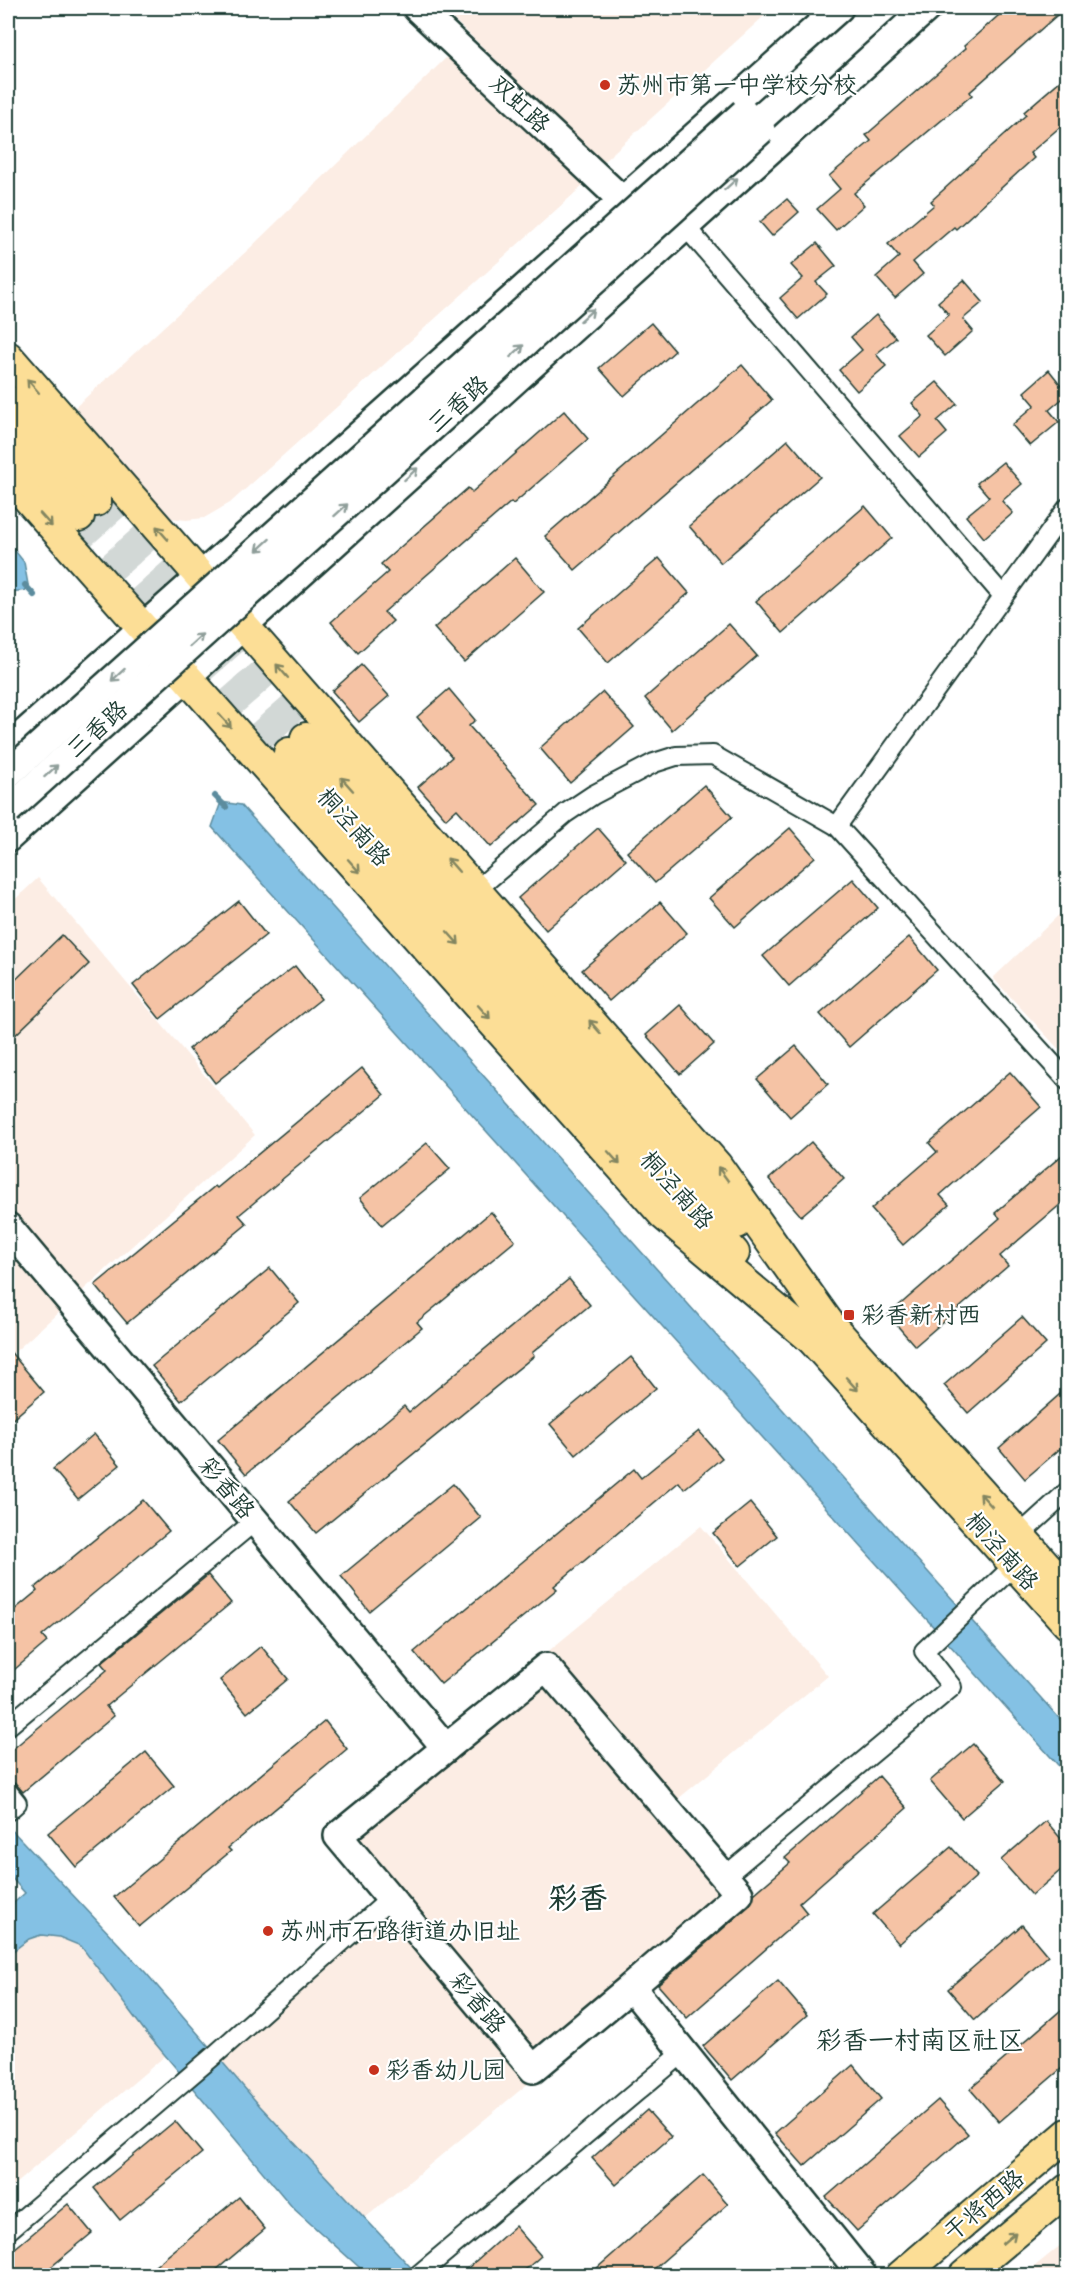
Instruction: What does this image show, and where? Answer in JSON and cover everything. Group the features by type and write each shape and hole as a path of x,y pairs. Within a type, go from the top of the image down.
{"main road":[{"name":"双虹路","path":"417,8 622,200"},
{"path":"8,748 839,8"},
{"name":"三香路","path":"8,810 753,122 851,8"},
{"name":"三香路","path":"8,774 753,122 918,8"},
{"path":"8,838 927,8"},
{"path":"8,357 717,1166 821,1332"},
{"path":"8,401 88,508 8,435"},
{"path":"8,476 664,1215 821,1332"},
{"path":"70,547 129,495"},
{"path":"256,756 313,706"},
{"name":"桐泾南路","path":"298,746 664,1142 821,1332 1016,1550 1068,1624"},
{"name":"彩香路","path":"8,1227 446,1748"},
{"name":"桐泾南路","path":"1016,1550 1068,1590"},
{"name":"彩香路","path":"546,1667 724,1877 739,1894 533,2069 338,1836 546,1667"},
{"path":"631,1987 863,2276"},
{"name":"干将西路","path":"901,2276 1068,2134"},
{"name":"干将西路","path":"964,2276 1068,2189"}],"street":[{"path":"685,226 1003,596"},
{"path":"837,826 1068,507"},
{"path":"476,891 566,813 626,777 654,763 676,756 713,755 837,826 1068,1081"},
{"path":"724,1877 952,1687 924,1651 970,1608 1016,1550 1068,1491"},
{"path":"8,1725 255,1521"},
{"path":"8,1792 17,1803 8,1811"},
{"path":"8,2231 217,2053 390,1899"},
{"path":"419,2274 684,2052"}],"shaded area":[{"name":"苏州市第一中学校分校","path":"442,8 773,8 603,162"},
{"path":"448,56 586,183 230,503 204,518 186,520 170,518 158,510 71,411 250,248"},
{"path":"38,878 255,1135 8,1358 8,906"},
{"path":"1067,907 1067,1058 993,978"},
{"path":"701,1526 828,1676 673,1803 751,1896 365,2218 260,2106 219,2058 387,1913 323,1836"},
{"path":"48,1918 81,1946 166,2055 8,2190 8,1955"},
{"path":"1067,2240 1067,2275 1024,2275"}],"water":[{"path":"8,542 24,562 29,590 8,592"},
{"path":"221,802 241,805 1067,1727 1067,1775 212,827"},
{"path":"8,1826 146,1973 260,2106 418,2275 368,2275 293,2208 144,2030 81,1946 59,1937 41,1935 29,1939 8,1955 8,1908 25,1893 8,1874"}],"building":[{"path":"1007,8 1065,8 970,92 972,95 854,193 864,205 836,230 817,209 840,189 829,176 871,141 866,135 966,48 964,46"},
{"path":"1068,74 1068,120 1030,153 1034,158 956,229 954,227 913,262 923,274 895,298 876,277 899,257 888,244 934,205 931,201 1026,115 1024,112"},
{"path":"787,199 799,212 772,236 760,222"},
{"path":"817,243 836,266 816,282 827,294 798,319 780,298 803,278 791,265"},
{"path":"964,280 983,302 963,319 973,331 945,356 926,335 949,315 938,302"},
{"path":"876,315 896,338 876,354 886,366 857,391 839,370 862,350 851,337"},
{"path":"651,323 675,351 624,396 599,368"},
{"path":"742,365 772,400 575,570 545,536"},
{"path":"1049,370 1068,394 1049,410 1059,422 1030,446 1012,425 1035,405 1024,392"},
{"path":"937,382 957,404 937,421 947,433 919,457 900,436 923,416 912,403"},
{"path":"564,411 588,439 384,612 393,621 358,653 331,622 388,572 381,564 468,488 472,492"},
{"path":"788,440 820,477 721,563 689,526"},
{"path":"1003,462 1022,484 1002,501 1013,513 984,538 966,516 989,497 977,483"},
{"path":"865,506 892,538 783,633 756,601"},
{"path":"515,558 544,592 464,662 434,628"},
{"path":"659,558 689,593 608,663 578,628"},
{"path":"729,624 757,656 672,730 645,698"},
{"path":"361,665 389,696 359,722 332,691"},
{"path":"449,689 475,720 469,726 539,805 491,847 457,809 446,819 418,787 452,757 417,717"},
{"path":"603,692 634,727 570,783 540,748"},
{"path":"704,785 732,817 655,883 627,852"},
{"path":"598,828 626,860 546,930 518,898"},
{"path":"790,828 815,857 735,927 709,898"},
{"path":"853,879 878,908 789,986 763,956"},
{"path":"239,901 266,935 160,1019 133,985"},
{"path":"660,902 687,933 609,1001 582,970"},
{"path":"62,935 89,964 8,1042 8,987"},
{"path":"909,937 937,970 849,1047 820,1014"},
{"path":"295,966 321,999 215,1083 189,1049"},
{"path":"680,1005 714,1044 680,1074 646,1035"},
{"path":"796,1046 828,1084 790,1117 757,1079"},
{"path":"362,1068 384,1095 239,1215 247,1224 127,1323 95,1285"},
{"path":"1010,1072 1041,1107 940,1195 949,1205 903,1245 871,1209 937,1152 929,1143"},
{"path":"811,1142 844,1179 801,1216 769,1179"},
{"path":"427,1143 450,1169 382,1225 360,1198"},
{"path":"1068,1150 1068,1198 1000,1256 1008,1266 915,1346 888,1315 1000,1218 995,1213"},
{"path":"491,1212 515,1241 417,1322 422,1328 246,1474 218,1440"},
{"path":"270,1268 299,1303 181,1401 152,1366"},
{"path":"569,1279 590,1305 532,1353 534,1356 316,1533 289,1501 404,1406 409,1412"},
{"path":"1022,1317 1046,1344 968,1413 944,1385"},
{"path":"8,1349 44,1392 8,1423"},
{"path":"631,1357 656,1388 576,1455 550,1424"},
{"path":"1068,1387 1068,1442 1025,1479 999,1448"},
{"path":"699,1431 722,1458 684,1489 679,1482 554,1586 557,1589 441,1684 414,1652 634,1469 641,1478"},
{"path":"94,1434 120,1465 78,1499 53,1469"},
{"path":"453,1484 481,1518 369,1611 341,1576"},
{"path":"143,1500 169,1531 42,1636 47,1642 8,1675 8,1615 37,1591 35,1588"},
{"path":"750,1503 777,1536 740,1566 713,1533"},
{"path":"208,1575 231,1603 106,1706 114,1716 23,1792 16,1784 8,1781 8,1753 107,1670 101,1663"},
{"path":"261,1646 288,1679 247,1713 220,1680"},
{"path":"325,1721 347,1749 228,1848 231,1851 139,1927 114,1897"},
{"path":"973,1744 1005,1781 962,1818 930,1781"},
{"path":"146,1752 174,1786 76,1867 48,1833"},
{"path":"879,1776 907,1808 799,1903 807,1913 687,2018 658,1985 749,1906 754,1894 790,1863 785,1858"},
{"path":"1046,1821 1068,1847 1068,1864 1032,1895 1001,1860"},
{"path":"951,1847 977,1876 899,1944 873,1914"},
{"path":"1022,1925 1048,1956 975,2020 948,1989"},
{"path":"778,1981 807,2015 732,2080 703,2046"},
{"path":"1068,2004 1068,2063 999,2122 970,2089"},
{"path":"853,2065 881,2099 804,2166 775,2133"},
{"path":"938,2100 968,2134 857,2231 826,2197"},
{"path":"647,2110 671,2137 616,2185 592,2158"},
{"path":"175,2121 202,2153 120,2220 94,2188"},
{"path":"703,2175 728,2204 646,2276 588,2276"},
{"path":"239,2197 265,2229 209,2276 143,2276"},
{"path":"68,2204 92,2233 40,2276 13,2276 8,2269 8,2254"},
{"path":"515,2226 541,2256 518,2276 459,2276"}],"waterway":[{"path":"25,585 34,595"},
{"path":"215,796 226,807"}],"tunnel":[{"path":"96,501 306,738"},
{"path":"79,516 289,753"}],"place":[{"name":"苏州市第一中学校分校","path":"605,85"},
{"name":"彩香新村西","path":"849,1315"},
{"name":"苏州市石路街道办旧址","path":"268,1931"},
{"name":"彩香幼儿园","path":"374,2070"}],"district":[{"name":"彩香","path":"578,1898"},
{"name":"彩香一村南区社区","path":"920,2040"}]}
